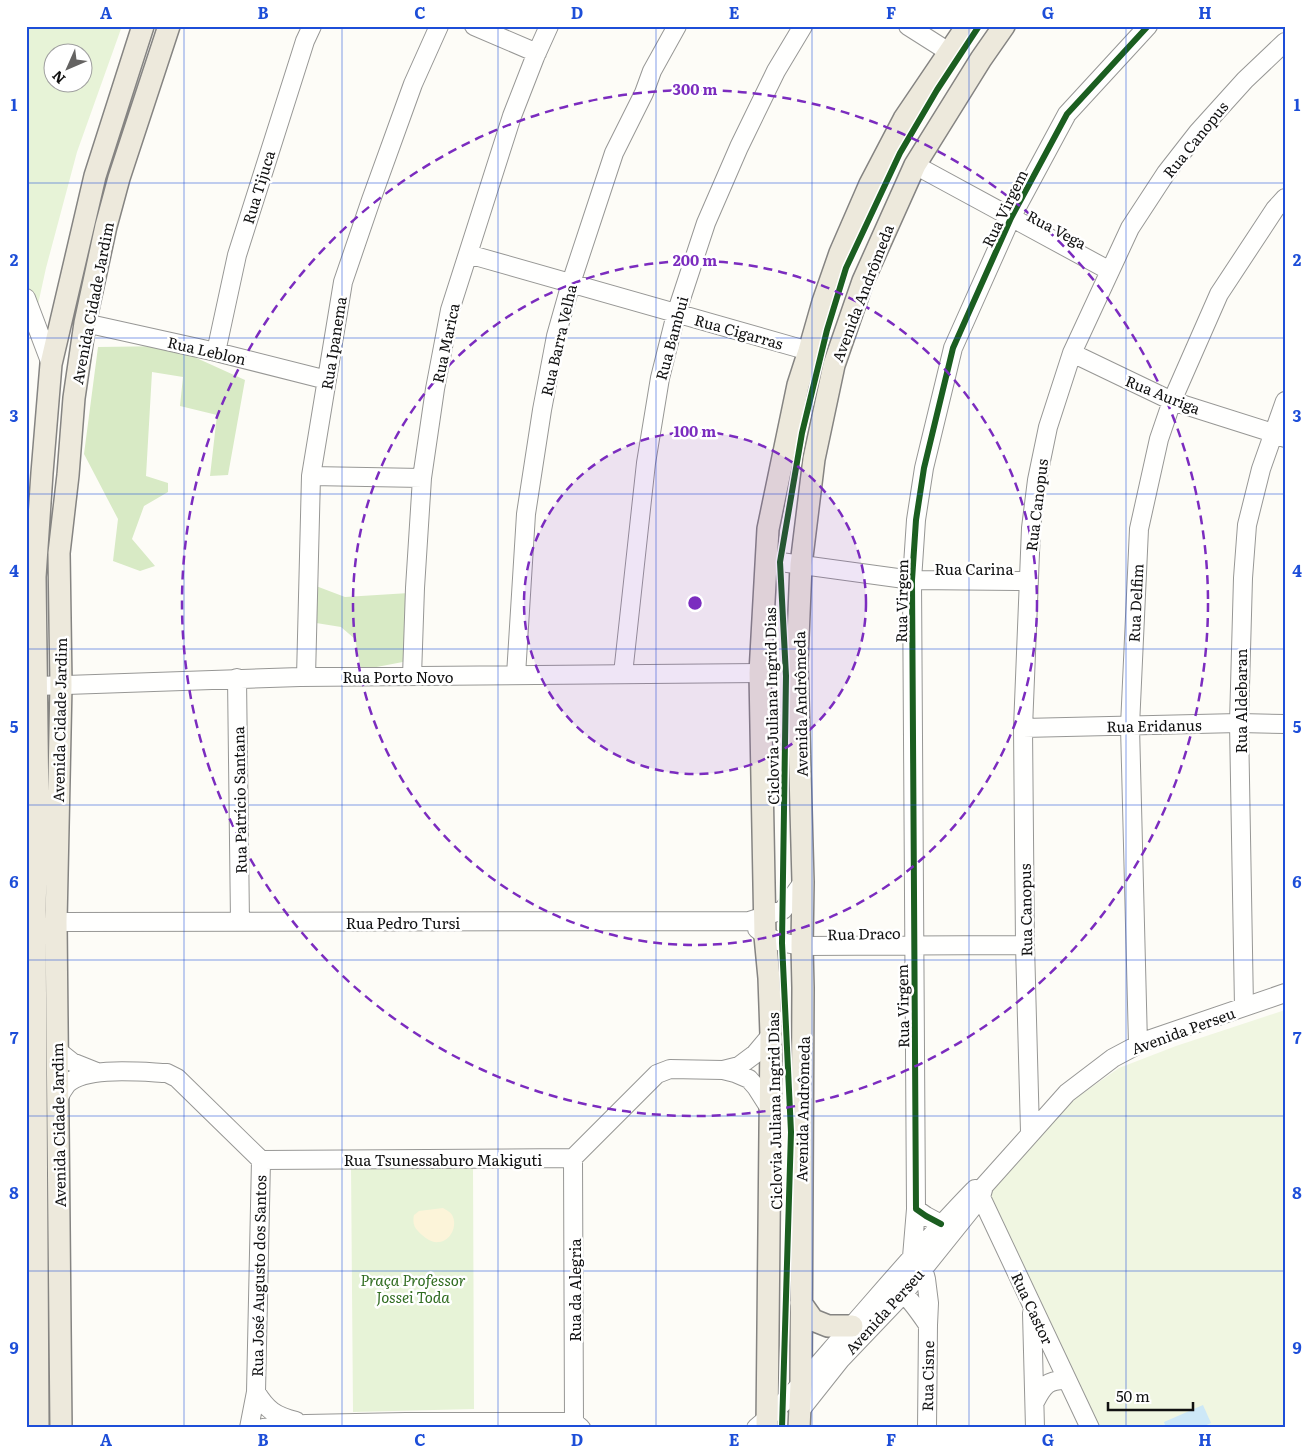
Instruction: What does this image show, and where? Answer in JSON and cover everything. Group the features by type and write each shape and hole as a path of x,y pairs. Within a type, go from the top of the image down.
{"main road":[{"name":"Avenida Cidade Jardim","path":"38,1428 31,906 38,810 35,577 51,364 95,176 143,26"},
{"name":"Avenida Cidade Jardim","path":"61,1428 56,922 61,685 59,553 74,398 85,323 106,226 119,178 169,26"},
{"name":"Avenida Andrômeda","path":"764,1425 771,1035 769,978 759,925 760,672 768,529 798,385 840,253 874,176 904,120 967,26"},
{"name":"Avenida Andrômeda","path":"799,1420 801,1384 803,882 797,662 801,565 814,459 834,364 863,281 914,165 1004,26"},
{"path":"840,253 850,276 863,281"},
{"path":"31,906 56,922"},
{"path":"769,978 773,974 784,973 793,977 803,988"},
{"path":"800,1303 813,1320 828,1326 852,1326"}],"street":[{"name":"Rua Tijuca","path":"216,352 237,255 264,165 302,50 312,26"},
{"name":"Rua Ipanema","path":"306,676 311,476 343,282 410,92 438,26"},
{"path":"474,26 537,53"},
{"name":"Rua Marica","path":"412,676 422,478 435,389 450,310 512,116 549,26"},
{"name":"Rua Barra Velha","path":"516,675 526,514 542,410 556,336 571,283 614,153 644,93 652,71 677,26"},
{"name":"Rua Bambui","path":"623,674 646,463 660,378 676,314 706,223 735,156 776,71 803,26"},
{"path":"908,26 949,52"},
{"name":"Rua Virgem","path":"917,1262 912,580 916,520 924,468 953,348 1011,218 1067,114 1148,26"},
{"name":"Rua Canopus","path":"1030,1132 1025,945 1023,728 1031,528 1037,480 1048,427 1072,354 1130,228 1166,173 1198,132 1245,80 1285,42"},
{"name":"Rua Vega","path":"914,165 1110,271"},
{"name":"Rua Delfim","path":"1138,1044 1130,726 1139,529 1159,439 1172,401 1219,294 1275,209 1285,198"},
{"name":"Rua Cigarras","path":"468,254 809,351"},
{"path":"26,298 51,364"},
{"name":"Rua Leblon","path":"85,323 216,352 328,380"},
{"name":"Rua Auriga","path":"1072,354 1172,401 1279,436"},
{"name":"Rua Aldebaran","path":"1244,1007 1239,723 1242,587 1247,525 1261,470 1279,436 1285,402"},
{"path":"311,476 422,478"},
{"name":"Rua Carina","path":"766,560 912,580 1028,581"},
{"name":"Rua Porto Novo","path":"37,686 306,676 760,672"},
{"name":"Rua Patrício Santana","path":"237,678 240,922"},
{"name":"Rua Eridanus","path":"1023,728 1239,723 1285,724"},
{"path":"26,838 38,810"},
{"path":"759,925 784,910 803,882"},
{"name":"Rua Pedro Tursi","path":"56,922 759,925"},
{"name":"Rua Draco","path":"759,925 782,943 802,946 1025,945"},
{"name":"Avenida Perseu","path":"799,1420 841,1358 917,1262 1030,1132 1067,1093 1113,1058 1138,1044 1285,992"},
{"path":"723,1070 739,1066 754,1054 771,1035"},
{"path":"57,1050 72,1062 97,1072"},
{"path":"573,1158 657,1074 670,1069 723,1070 735,1073 749,1079 770,1109"},
{"path":"59,1098 66,1085 83,1075 97,1072 167,1073 177,1078 261,1160"},
{"name":"Rua Tsunessaburo Makiguti","path":"261,1160 573,1158"},
{"name":"Rua da Alegria","path":"573,1158 578,1425"},
{"name":"Rua José Augusto dos Santos","path":"249,1428 256,1392 261,1160"},
{"name":"Avenida Perseu","path":"917,1262 940,1224 980,1191"},
{"name":"Rua Castor","path":"980,1191 1090,1428"},
{"path":"916,1209 940,1224"},
{"name":"Rua Cisne","path":"917,1262 926,1278 929,1303 926,1428"},
{"name":"Avenida Perseu","path":"764,1425 852,1326 898,1287"},
{"name":"Rua Cisne","path":"898,1287 928,1325"},
{"path":"1032,1306 1035,1428"},
{"path":"1035,1402 1042,1389 1049,1383 1058,1380 1068,1380"},
{"path":"256,1392 263,1404 273,1414 306,1424"},
{"path":"263,1428 306,1424 406,1422 578,1425"}],"green space":[{"path":"26,26 122,26 77,152 37,309 26,284"},
{"path":"170,346 245,380 228,475 210,476 217,415 180,406 183,377 152,372 146,476 168,483 168,492 144,506 132,539 155,566 140,571 113,561 118,519 84,454 98,347"},
{"path":"316,586 345,597 409,593 408,661 361,670 355,639 341,627 310,622"},
{"path":"1285,1010 1285,1428 1097,1428 987,1188 1073,1100 1119,1068 1176,1046"},
{"name":"Praça Professor Jossei Toda","path":"351,1166 473,1166 474,1409 353,1412"}],"sand":[{"path":"443,1208 450,1212 454,1219 454,1228 447,1239 439,1242 432,1241 422,1235 416,1228 413,1221 414,1215 419,1211"}],"water":[{"path":"1203,1405 1211,1423 1200,1428 1166,1428 1164,1422"}],"cycle path":[{"name":"Ciclovia Juliana Ingrid Dias","path":"782,1428 791,1132 782,943 786,676 780,562 802,433 827,330 846,268 900,153 937,90 979,26"},
{"path":"941,1224 916,1209 912,580 916,520 924,468 953,348 1011,218 1067,114 1148,26"}]}
